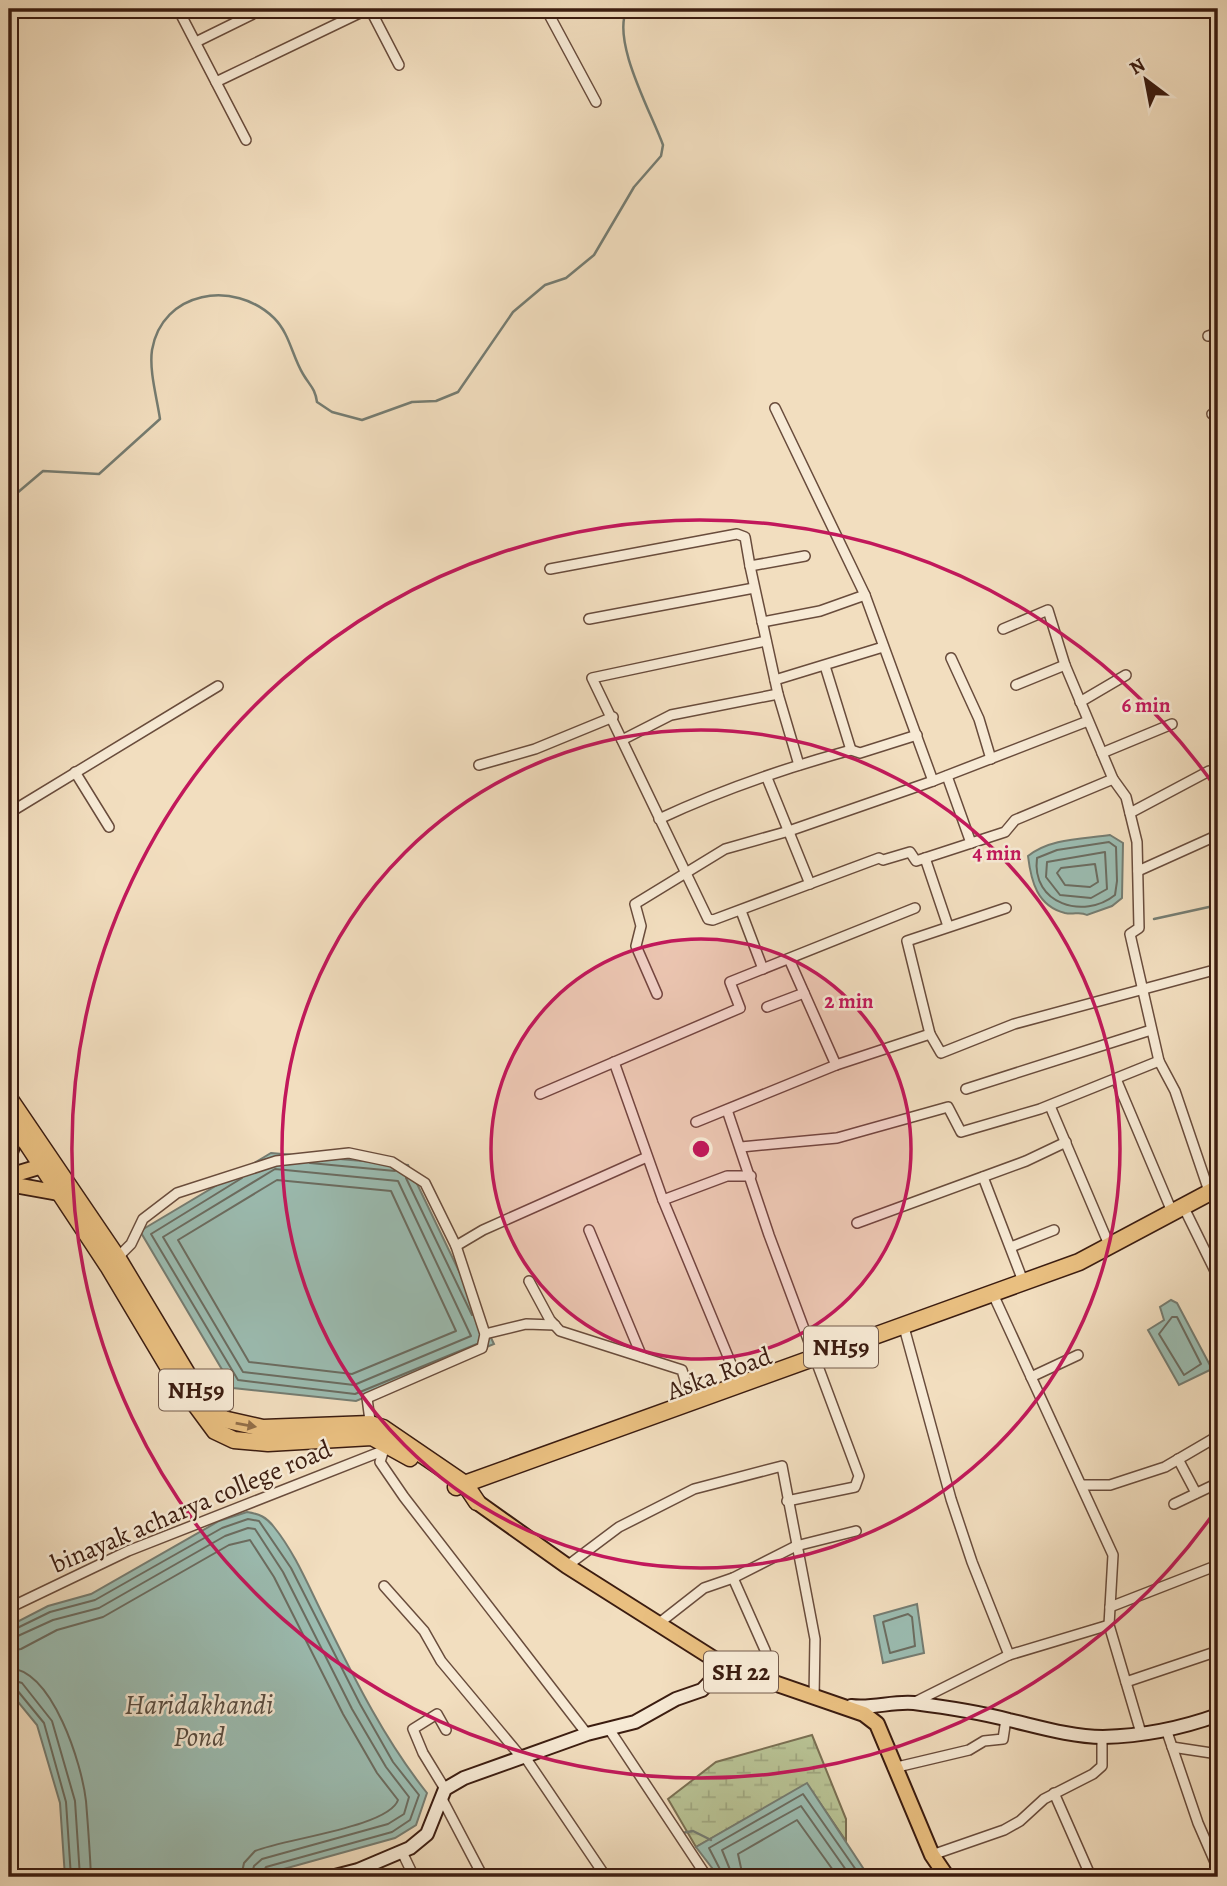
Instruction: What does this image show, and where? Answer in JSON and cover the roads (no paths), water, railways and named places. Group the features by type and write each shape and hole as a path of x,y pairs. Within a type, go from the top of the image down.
{"highway":[{"name":"NH59","path":"9,1098 45,1162 58,1194 113,1261"},
{"name":"NH59","path":"13,1123 45,1162 198,1392 223,1419 263,1428 380,1440 383,1428 467,1491 739,1382 817,1360 994,1296 1023,1281 1079,1262 1180,1214"},
{"name":"Aska Road","path":"467,1491 817,1360 905,1331 994,1296 1085,1267 1216,1193"},
{"path":"380,1440 467,1491"}],"main road":[{"path":"9,1155 13,1123"},
{"path":"9,1169 45,1162"},
{"path":"9,1176 45,1162"},
{"path":"9,1184 58,1194"},
{"name":"SH 22","path":"467,1491 567,1566 725,1666 814,1698 848,1706 877,1724 893,1768 932,1855 947,1877"}],"street":[{"path":"178,9 246,140"},
{"path":"196,42 263,9"},
{"path":"216,82 369,9 399,65"},
{"path":"546,9 596,102"},
{"path":"1208,336 1218,333"},
{"path":"775,408 865,595 933,781"},
{"path":"550,569 737,534 745,537 778,694 799,765"},
{"path":"750,566 805,556"},
{"path":"589,619 754,588"},
{"path":"762,622 820,611 865,595"},
{"path":"1003,629 1048,610 1065,665 1088,722 1113,779 1126,797 1137,842 1139,928 1130,934 1141,989 1159,1061 1175,1091 1216,1193"},
{"path":"766,641 592,678 708,919 713,920 741,911 879,858 883,860 910,852 916,862 1005,832 1015,820 1113,779"},
{"path":"775,680 883,647"},
{"path":"951,658 979,719 991,759"},
{"path":"1016,685 1065,665"},
{"path":"825,666 850,750"},
{"path":"1080,702 1126,676"},
{"path":"9,813 218,686"},
{"path":"622,740 671,715 778,694"},
{"path":"480,765 535,749 612,717"},
{"path":"657,994 636,946 641,926 635,904 725,849 789,831 933,781 1088,722"},
{"path":"1102,753 1172,724"},
{"path":"659,819 718,792 767,778 799,765 850,750 860,753 917,735"},
{"path":"1130,813 1209,771"},
{"path":"75,772 109,827"},
{"path":"947,776 971,843"},
{"path":"767,778 810,884"},
{"path":"1138,871 1218,835"},
{"path":"925,858 948,926"},
{"path":"540,1094 740,1008 730,982 915,908"},
{"path":"1006,908 907,941 930,1034 942,1053 1014,1024 1218,969"},
{"path":"741,911 763,969"},
{"path":"789,959 836,1065"},
{"path":"767,1007 804,993"},
{"path":"966,1089 1151,1030"},
{"path":"696,1122 836,1065 930,1034"},
{"path":"741,1147 837,1138 948,1107 961,1132 1050,1105 1159,1061"},
{"path":"614,1062 663,1200 739,1382"},
{"path":"1116,1079 1180,1214 1218,1277"},
{"path":"1050,1105 1110,1247"},
{"path":"727,1110 859,1476 858,1484 787,1501"},
{"path":"857,1223 1033,1158 1066,1142"},
{"path":"113,1261 131,1244 143,1219 177,1193 276,1161 349,1153 392,1162 425,1183 456,1246 485,1334 482,1348 366,1398 380,1440 380,1462 587,1734"},
{"path":"456,1246 518,1213 647,1157"},
{"path":"663,1200 727,1176 751,1177"},
{"path":"982,1177 1023,1281"},
{"path":"589,1230 642,1357"},
{"path":"1011,1247 1054,1230"},
{"path":"528,1281 560,1331 682,1370 691,1401"},
{"path":"994,1296 1113,1555 1109,1625 1141,1733"},
{"path":"485,1334 526,1324 555,1325"},
{"path":"905,1331 951,1499 972,1562 1009,1655"},
{"path":"1031,1377 1078,1355"},
{"path":"1083,1485 1110,1485 1165,1467 1218,1436"},
{"name":"binayak acharya college road","path":"9,1608 128,1551 380,1440"},
{"path":"1178,1459 1196,1493"},
{"path":"567,1566 619,1527 694,1489 782,1466 815,1639 814,1698"},
{"path":"1174,1504 1218,1483"},
{"path":"658,1624 704,1588 733,1578 796,1546 856,1531"},
{"path":"1110,1607 1218,1565"},
{"path":"733,1578 765,1650 775,1684"},
{"path":"384,1586 424,1631 441,1661 523,1758 607,1877"},
{"path":"913,1703 1009,1655 1109,1625"},
{"path":"1126,1682 1218,1651"},
{"path":"331,1877 353,1874 402,1852 427,1834 443,1793 464,1778 587,1734 635,1722 676,1699 702,1690 725,1666"},
{"path":"848,1706 870,1708 893,1702 913,1703 1006,1719 1048,1730 1102,1737 1166,1729 1218,1715"},
{"path":"446,1730 437,1714 413,1729 483,1877"},
{"path":"893,1768 970,1749 984,1741 1003,1738 1006,1719"},
{"path":"1166,1729 1198,1823 1218,1869"},
{"path":"609,1730 707,1877"},
{"path":"932,1855 1004,1830 1054,1793 1093,1774 1102,1766 1102,1737"},
{"path":"1172,1747 1218,1754"},
{"path":"1054,1793 1091,1877"},
{"path":"402,1852 414,1877"}],"water":[{"path":"1110,835 1123,843 1122,898 1112,906 1087,915 1065,913 1048,905 1037,891 1028,856 1056,842"},
{"path":"271,1153 408,1165 494,1344 356,1401 233,1388 140,1231"},
{"path":"1171,1300 1177,1303 1212,1369 1179,1385 1148,1330 1164,1320 1160,1307"},
{"name":"Haridakhandi Pond","path":"247,1512 268,1521 282,1538 372,1710 427,1793 416,1825 395,1838 255,1877 65,1877 60,1803 37,1725 9,1691 9,1626 48,1606 91,1594 219,1521"},
{"path":"917,1604 924,1653 883,1663 874,1616"},
{"path":"807,1783 869,1877 719,1877 696,1847"}],"waterway":[{"path":"9,562 12,558 10,499 43,471 99,474 160,419 151,358 158,330 170,315 184,304 202,297 220,295 239,298 258,306 274,318 314,390 317,402 332,412 362,420 412,402 436,401 458,392 513,312 545,285 566,278 594,255 634,187 661,156 663,145 628,57 623,23 627,9"},
{"path":"1154,919 1218,905"},
{"path":"682,1833 693,1831 711,1840"}]}
